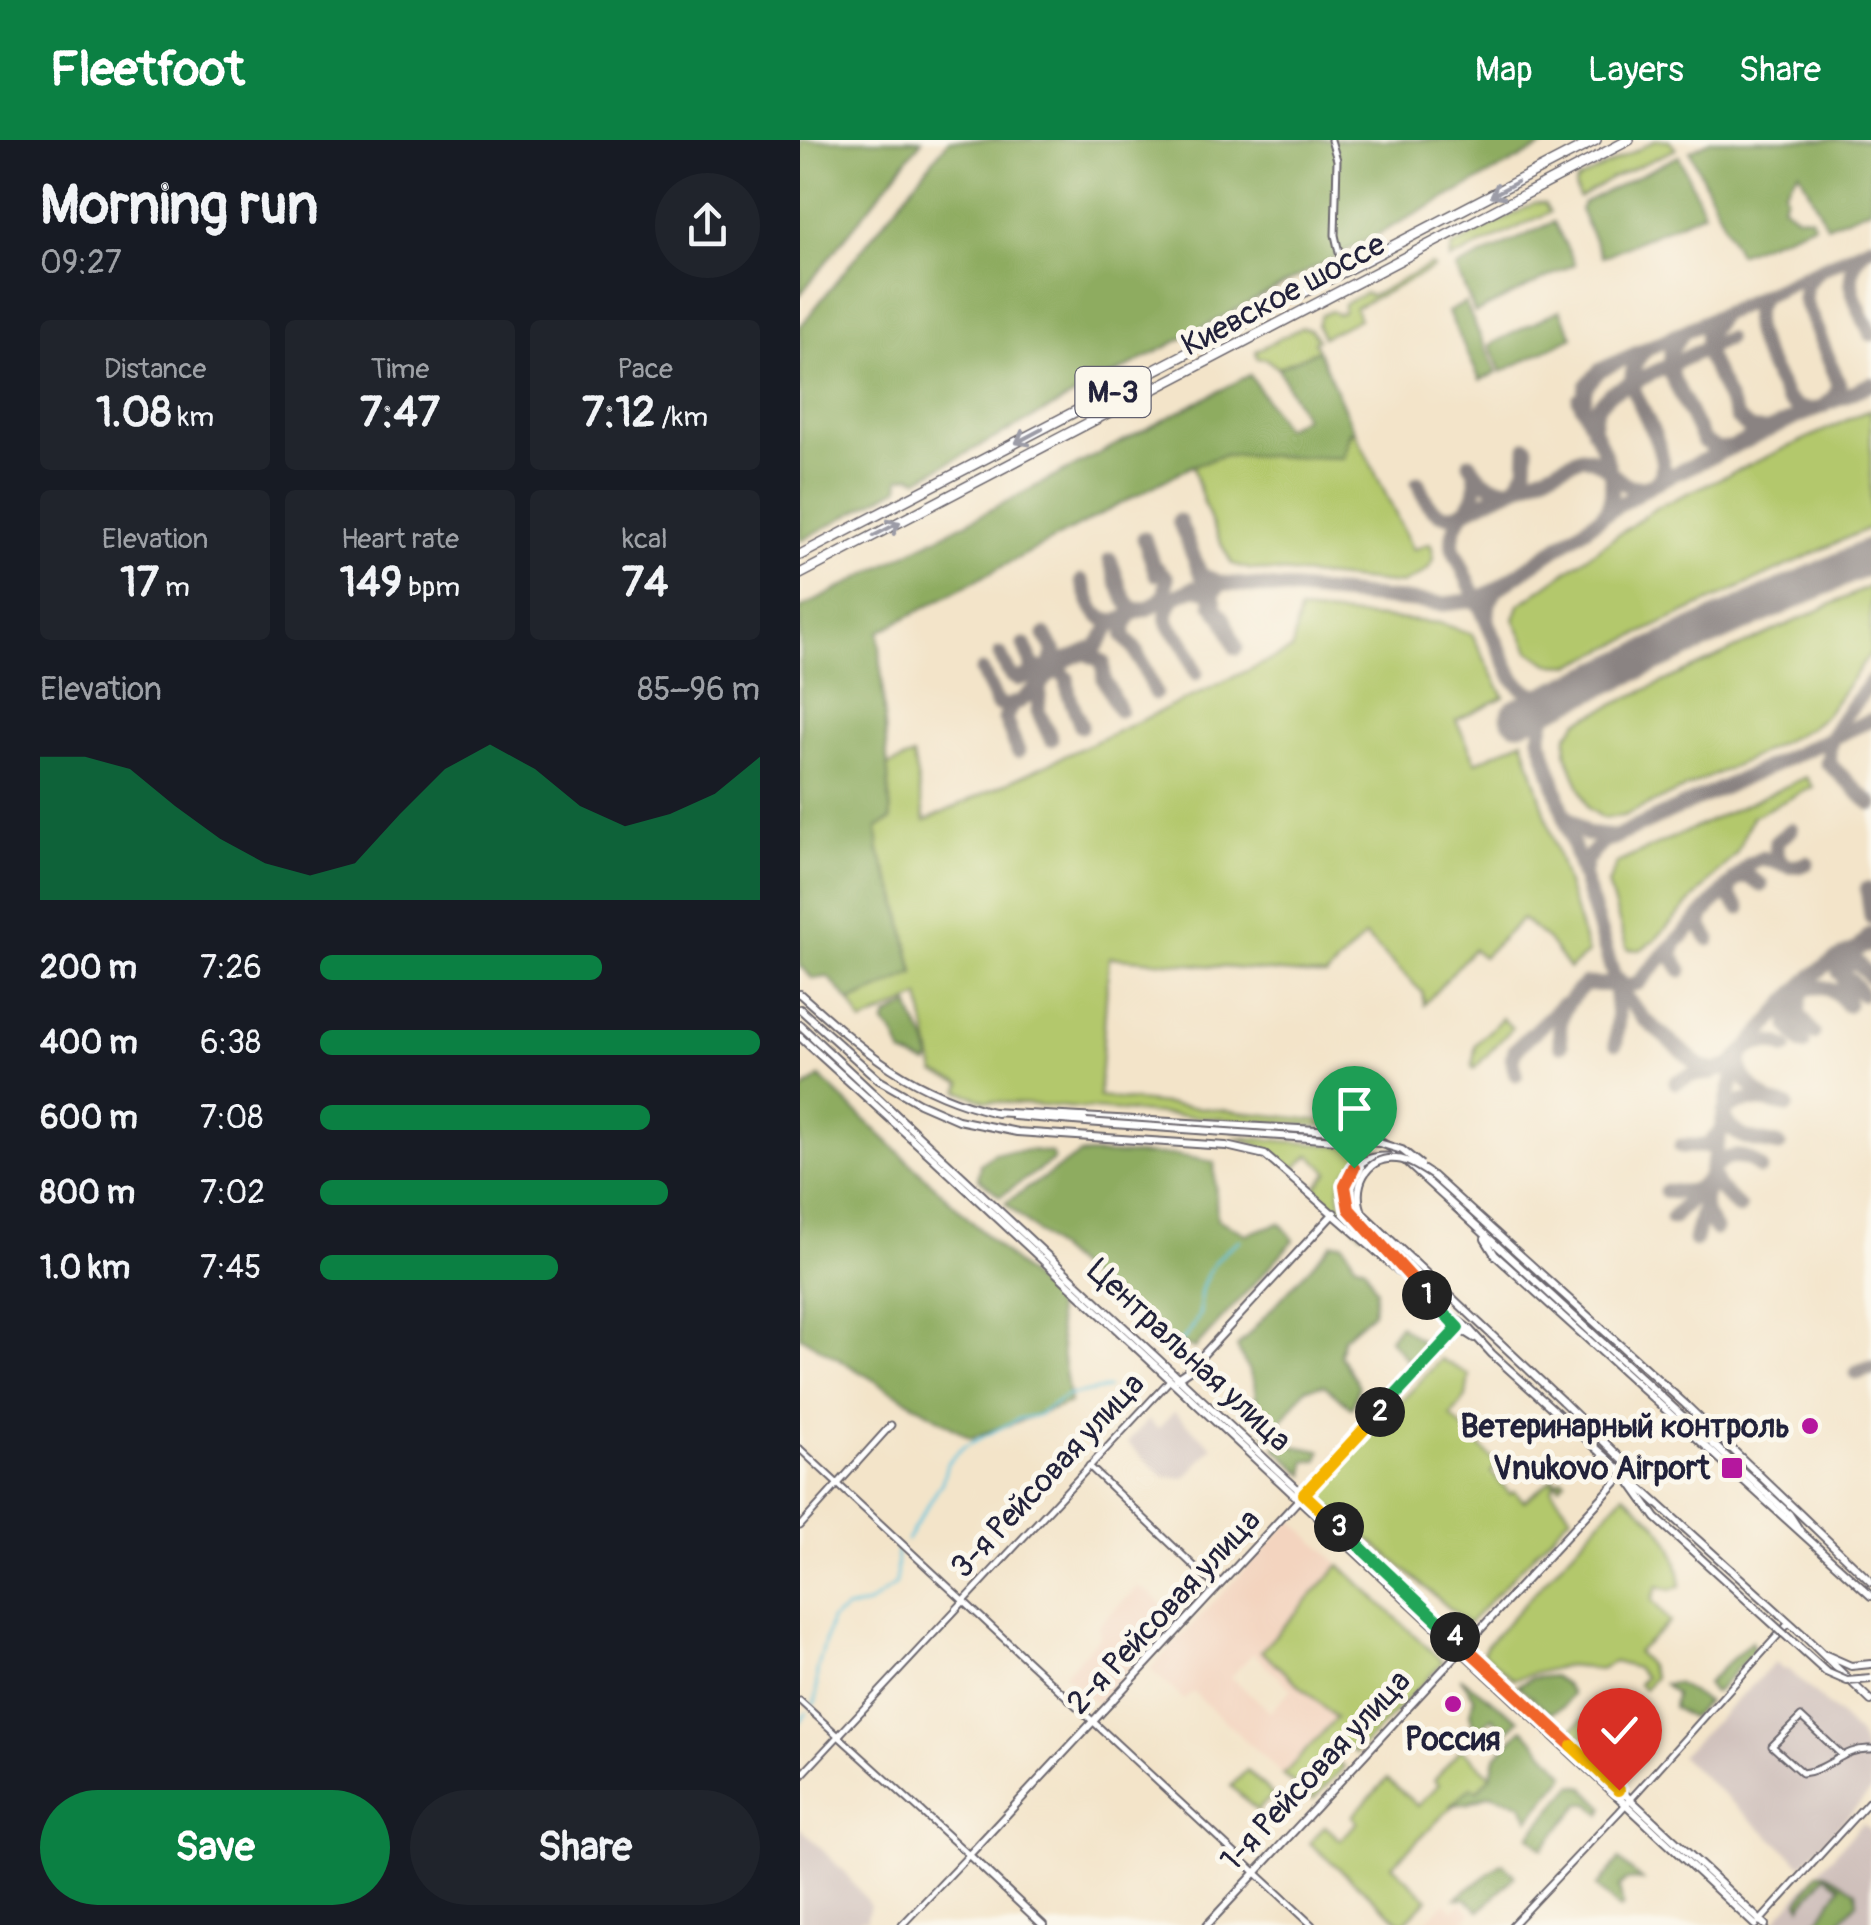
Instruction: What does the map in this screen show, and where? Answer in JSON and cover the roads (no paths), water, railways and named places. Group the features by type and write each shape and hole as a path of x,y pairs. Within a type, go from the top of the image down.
{"highway":[{"name":"Киевское шоссе","path":"800,556 1596,140"},
{"name":"Киевское шоссе","path":"800,574 1628,140"},
{"path":"1555,162 1563,175"},
{"path":"1409,239 1417,252"}],"main road":[{"path":"800,991 870,1054 909,1082 992,1112 1379,1143 1402,1150 1685,1404 1871,1582"},
{"path":"800,1010 880,1080 940,1113 974,1124 1006,1130 1248,1149 1275,1161 1469,1329 1474,1338"},
{"name":"Центральная улица","path":"800,1025 1759,1924"},
{"name":"Центральная улица","path":"800,1037 1174,1379"},
{"path":"992,1112 1352,1132 1378,1140 1405,1160 1789,1514 1800,1531"},
{"path":"1405,1160 1371,1157 1352,1172 1345,1195 1349,1209 1416,1285"},
{"path":"1433,1176 1402,1159 1376,1162 1358,1187 1363,1214 1630,1467 1627,1476"},
{"name":"3-я Рейсовая улица","path":"1174,1379 1334,1213"},
{"path":"1482,1234 1495,1254 1871,1596"},
{"path":"1444,1311 1458,1328 1474,1338 1821,1652 1871,1702"},
{"path":"1570,1322 1582,1323"},
{"name":"2-я Рейсовая улица","path":"969,1855 1458,1328"},
{"path":"1665,1409 1677,1411"},
{"path":"1627,1476 1656,1518 1826,1672 1854,1682 1871,1679"},
{"name":"1-я Рейсовая улица","path":"1206,1925 1627,1476"},
{"path":"1821,1652 1850,1666 1871,1664"},
{"path":"969,1855 1043,1925"}],"street":[{"path":"1331,140 1337,160 1335,235 1344,272"},
{"name":"3-я Рейсовая улица","path":"800,1777 1088,1466 1174,1379"},
{"path":"800,1526 891,1425"},
{"path":"800,1448 1312,1925"},
{"path":"1088,1466 1218,1588"},
{"path":"1512,1925 1789,1623"},
{"path":"800,1701 969,1855"},
{"path":"1842,1755 1801,1717 1772,1746 1802,1773 1816,1772 1858,1749 1871,1749"},
{"path":"1759,1924 1871,1799"},
{"name":"2-я Рейсовая улица","path":"902,1925 969,1855"}],"waterway":[{"path":"1168,1353 1196,1321 1201,1291 1211,1268 1240,1240"},
{"path":"907,1540 942,1482 947,1463 963,1447 1018,1419 1038,1415 1066,1396 1108,1388"},
{"path":"812,1706 831,1620 846,1609 868,1604 896,1584 900,1547"},
{"path":"800,1722 807,1713"}],"place":[{"name":"Ветеринарный контроль","path":"1810,1426"},
{"name":"Vnukovo Airport","path":"1732,1468"},
{"name":"Россия","path":"1453,1704"}]}
